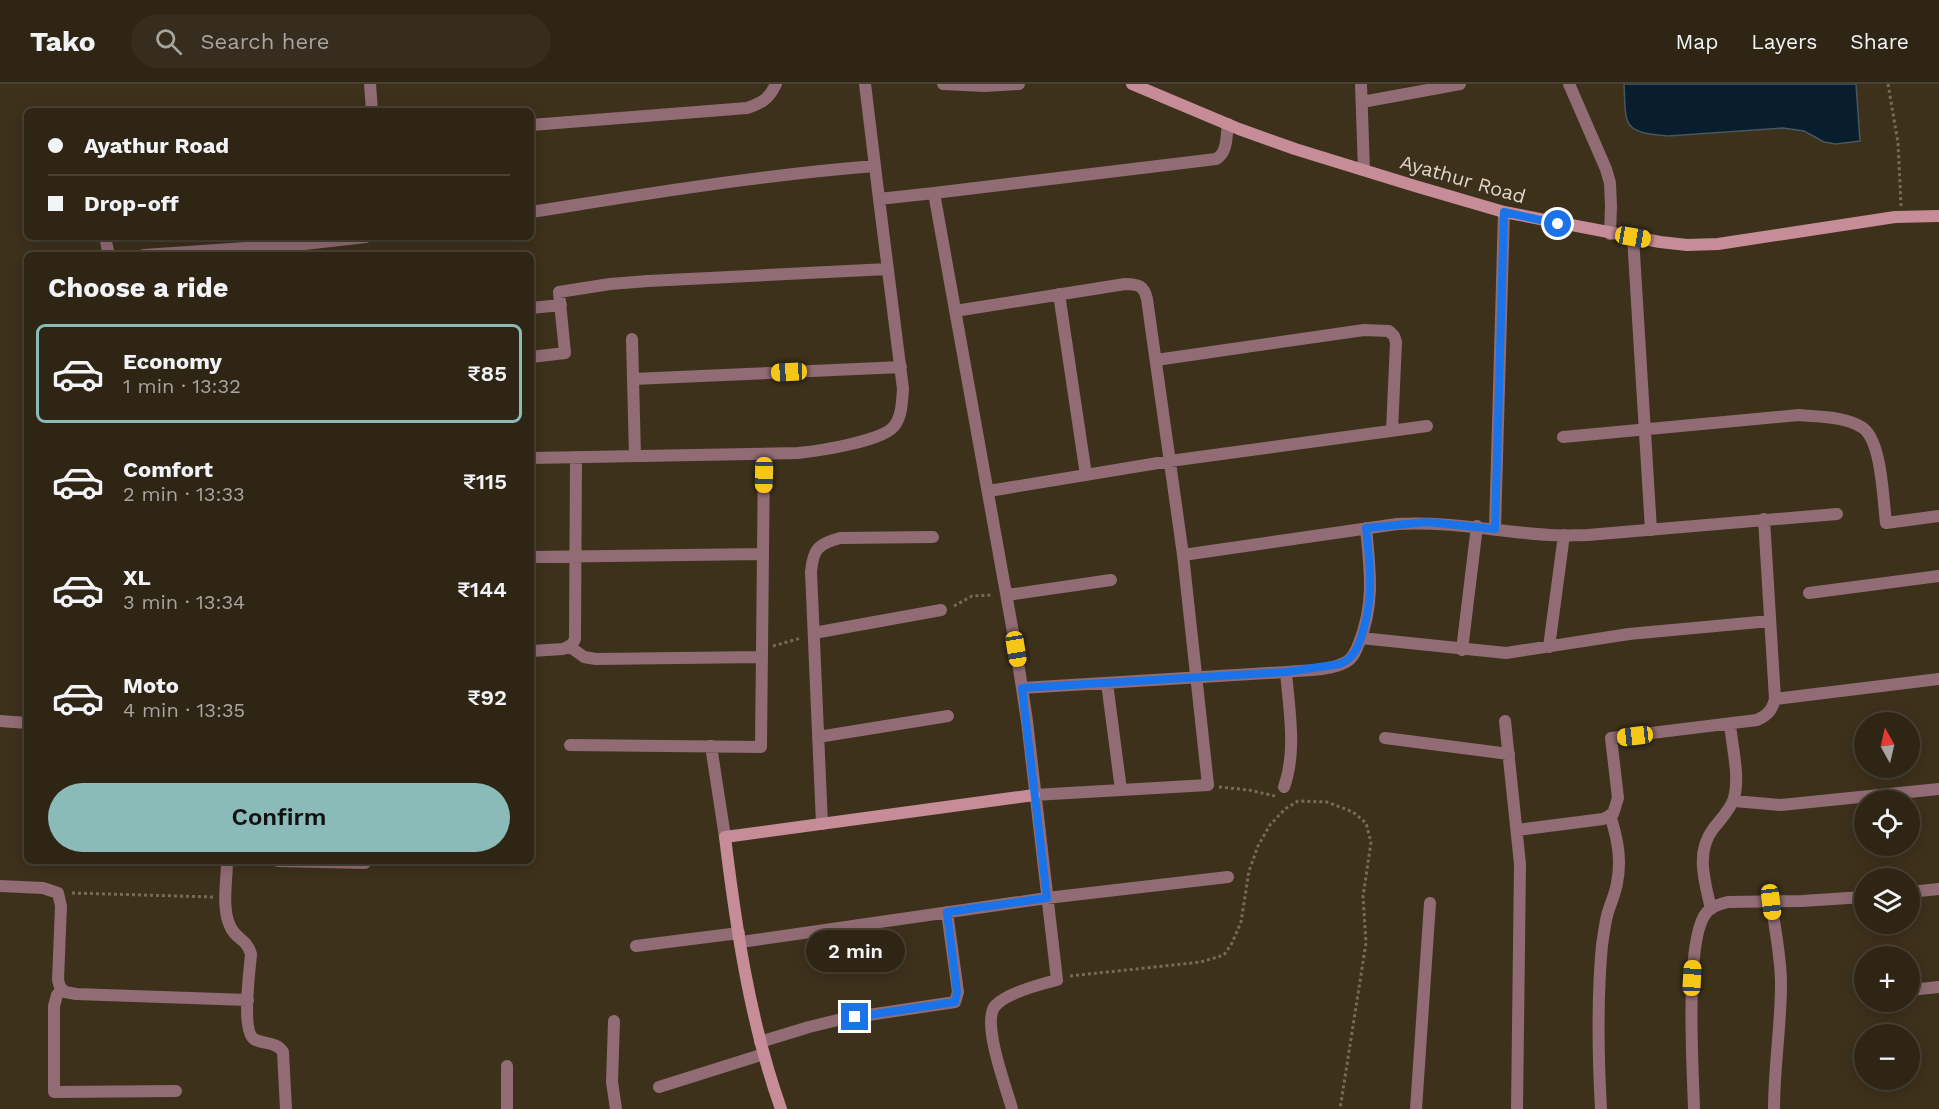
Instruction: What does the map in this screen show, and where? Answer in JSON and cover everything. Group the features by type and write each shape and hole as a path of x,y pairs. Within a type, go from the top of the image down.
{"street":[{"path":"370,84 372,108"},
{"path":"534,125 747,108 764,102 777,84"},
{"path":"534,458 764,455 828,450 888,433 896,425 901,411 903,389 901,367 865,84"},
{"path":"943,84 985,86 1019,84"},
{"name":"Ayathur Road","path":"1132,84 1295,149 1504,212 1610,234 1687,245 1718,244 1902,216 1939,216"},
{"path":"1361,84 1364,170"},
{"path":"1362,102 1460,84"},
{"path":"1569,84 1610,183 1610,234"},
{"path":"879,199 1216,159 1222,156 1225,150 1228,124"},
{"path":"534,212 805,171 875,166"},
{"path":"934,194 989,491 1022,688 1057,980 1009,997 995,1005 990,1014 992,1035 1012,1109"},
{"path":"1495,529 1504,212"},
{"path":"1633,237 1651,530"},
{"path":"188,252 339,240"},
{"path":"534,357 565,353 560,292 610,284 888,269"},
{"path":"725,837 1034,795 1208,785 1183,555 1144,289 1138,284 1125,284 955,311"},
{"path":"1059,294 1086,475"},
{"path":"534,308 561,305"},
{"path":"1156,360 1364,330 1389,332 1394,336 1396,342 1392,431"},
{"path":"632,339 635,456"},
{"path":"633,379 901,367"},
{"path":"1563,436 1799,415 1831,418 1864,429 1875,446 1886,523 1939,516"},
{"path":"989,491 1170,461 1427,426"},
{"path":"570,745 761,747 764,455"},
{"path":"534,651 563,649 572,645 575,639 576,457"},
{"path":"1183,555 1366,528 1427,522 1564,535 1588,535 1837,514"},
{"path":"1517,830 1603,819 1610,815 1616,809 1618,798 1611,738 1730,724 1767,716 1775,699 1764,519"},
{"path":"1462,650 1477,526"},
{"path":"1022,688 1286,672 1347,661 1354,654 1361,638 1371,597 1366,528"},
{"path":"1549,647 1564,535"},
{"path":"822,824 811,572 816,549 825,542 840,538 933,537"},
{"path":"534,556 763,554"},
{"path":"1809,593 1939,576"},
{"path":"1007,595 1111,580"},
{"path":"814,633 941,610"},
{"path":"1361,638 1506,653 1641,633 1770,621"},
{"path":"569,646 584,657 596,659 762,652"},
{"path":"1282,793 1290,772 1292,757 1286,672"},
{"path":"1775,699 1939,679"},
{"path":"1107,683 1120,790"},
{"path":"818,737 948,716"},
{"path":"0,721 24,723"},
{"path":"1505,721 1517,830 1521,912 1518,1109"},
{"path":"1711,909 1703,869 1702,850 1707,837 1734,801 1730,724"},
{"path":"1385,738 1509,754"},
{"path":"711,746 740,938 762,1048 781,1109"},
{"path":"1734,801 1781,805 1939,789"},
{"path":"1601,1109 1600,970 1608,911 1617,883 1619,860 1618,843 1610,815"},
{"path":"227,864 226,897 229,925 234,934 248,945 250,954 248,1000 250,1033 254,1039 279,1047 283,1052 286,1109"},
{"path":"636,946 740,938 1228,877"},
{"path":"0,886 43,888 58,893 61,906 58,980 65,992 102,996 248,1000"},
{"path":"1920,891 1939,889"},
{"path":"1694,1109 1691,1000 1693,957 1700,927 1707,912 1728,902 1854,898"},
{"path":"1771,902 1781,983 1774,1069 1774,1109"},
{"path":"1416,1109 1430,903"},
{"path":"659,1087 762,1048 809,1027 842,1019 955,1002 957,992 947,912"},
{"path":"1920,989 1939,987"},
{"path":"62,989 57,995 54,1006 54,1092 176,1091"},
{"path":"614,1021 612,1082 616,1109"},
{"path":"507,1066 507,1109"}],"path":[{"path":"1888,84 1898,143 1902,216"},
{"path":"941,610 972,596 1007,595"},
{"path":"762,652 814,633"},
{"path":"1208,785 1282,793"},
{"path":"1286,801 1293,804"},
{"path":"1057,980 1100,972 1201,962 1224,955 1241,922 1249,871 1258,846 1270,825 1298,801 1327,802 1353,812 1366,823 1370,832 1370,854 1363,897 1366,943 1340,1109"},
{"path":"58,893 226,897"}],"water":[{"path":"1624,84 1856,84 1860,141 1836,144 1824,142 1804,131 1783,128 1668,136 1642,132 1634,129 1627,118"}],"route":[{"path":"855,1017 948,1005 955,1002 957,992 947,912 1047,898 1022,688 1286,672 1340,664 1354,654 1368,616 1371,573 1366,528 1427,522 1495,529 1504,212 1558,224"}]}
